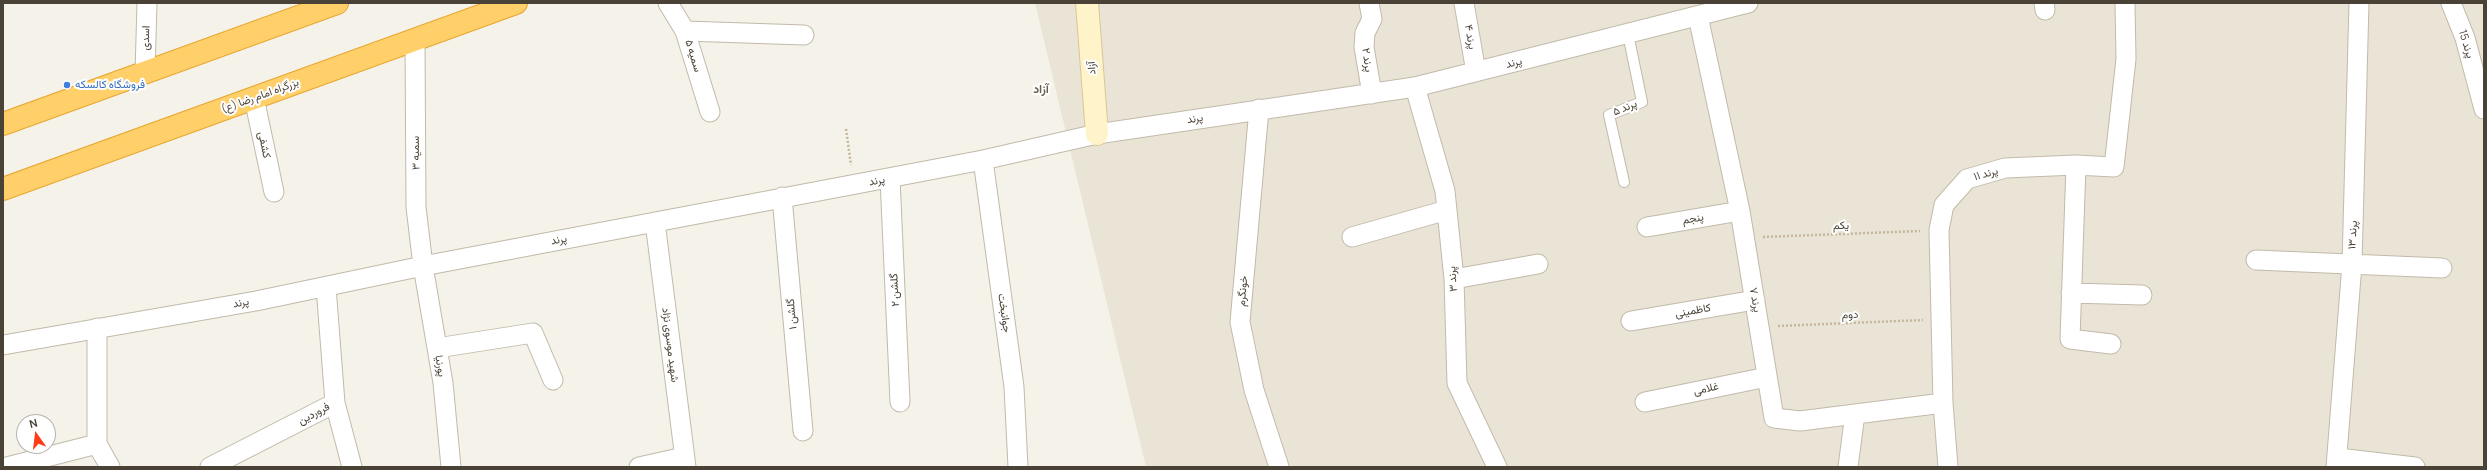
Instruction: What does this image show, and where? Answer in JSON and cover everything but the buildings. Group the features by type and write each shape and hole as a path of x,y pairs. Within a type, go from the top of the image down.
{"highway":[{"name":"بزرگراه امام رضا (ع)","path":"3,189 516,3"},
{"path":"3,124 329,5"}],"street":[{"name":"اسدی","path":"145,73 147,3"},
{"name":"سمیه ۵","path":"668,3 685,31 710,112"},
{"name":"آزاد","path":"1087,3 1097,134"},
{"name":"پرند ۲","path":"1369,3 1372,19 1365,33 1364,47 1372,94"},
{"name":"پرند ۴","path":"1464,3 1476,72"},
{"name":"پرند ۱۱","path":"1948,467 1943,403 1939,230 1944,205 1967,179 2005,168 2076,165 2114,167 2126,59 2125,3"},
{"name":"پرند ۱۳","path":"2337,463 2352,264 2359,3"},
{"name":"پرند 15","path":"2451,3 2465,38 2484,109"},
{"name":"پرند","path":"3,345 326,287 423,266 983,160 1097,134 1415,87 1698,16 1736,4"},
{"name":"پرند ۷","path":"1698,16 1740,211 1774,418 1800,421 1943,403"},
{"path":"685,31 804,35"},
{"name":"سمیه ۳","path":"415,40 416,207 423,266"},
{"name":"پرند ۳","path":"1415,87 1445,191 1454,279 1457,383 1497,467"},
{"name":"کشفی","path":"254,98 274,192"},
{"name":"خونگرم","path":"1259,109 1240,322 1254,390 1279,467"},
{"name":"جوانبخت","path":"983,160 1014,387 1018,467"},
{"path":"2076,165 2070,339 2112,344"},
{"name":"گلشن ۲","path":"890,178 900,402"},
{"name":"گلشن ۱","path":"782,197 803,431"},
{"path":"1352,237 1447,210"},
{"name":"پنجم","path":"1647,227 1740,211"},
{"name":"شهید موسوی نژاد","path":"655,222 685,462"},
{"path":"2256,260 2442,268"},
{"path":"1454,279 1538,264"},
{"name":"پورنیا","path":"423,266 437,348 450,467"},
{"name":"فروردین","path":"210,467 335,403 326,287"},
{"path":"2072,293 2142,295"},
{"name":"کاظمینی","path":"1631,321 1755,300"},
{"path":"97,328 97,444 110,467"},
{"path":"437,348 534,333 553,380"},
{"name":"غلامی","path":"1644,402 1767,377"},
{"path":"335,403 352,467"},
{"path":"1848,467 1855,414"},
{"path":"7,467 97,444"},
{"path":"639,467 685,462"},
{"path":"2337,463 2415,467"}],"lane":[{"name":"پرند ۵","path":"1624,182 1609,115 1642,102 1628,34"}],"path":[{"path":"846,129 853,185"},
{"name":"یکم","path":"1744,238 1939,230"},
{"name":"دوم","path":"1760,327 1941,319"}],"shaded area":[{"path":"1035,3 2484,3 2484,467 1146,467"}],"place":[{"name":"فروشگاه کالسکه","path":"67,85"}],"district":[{"name":"آزاد","path":"1041,90"}]}
